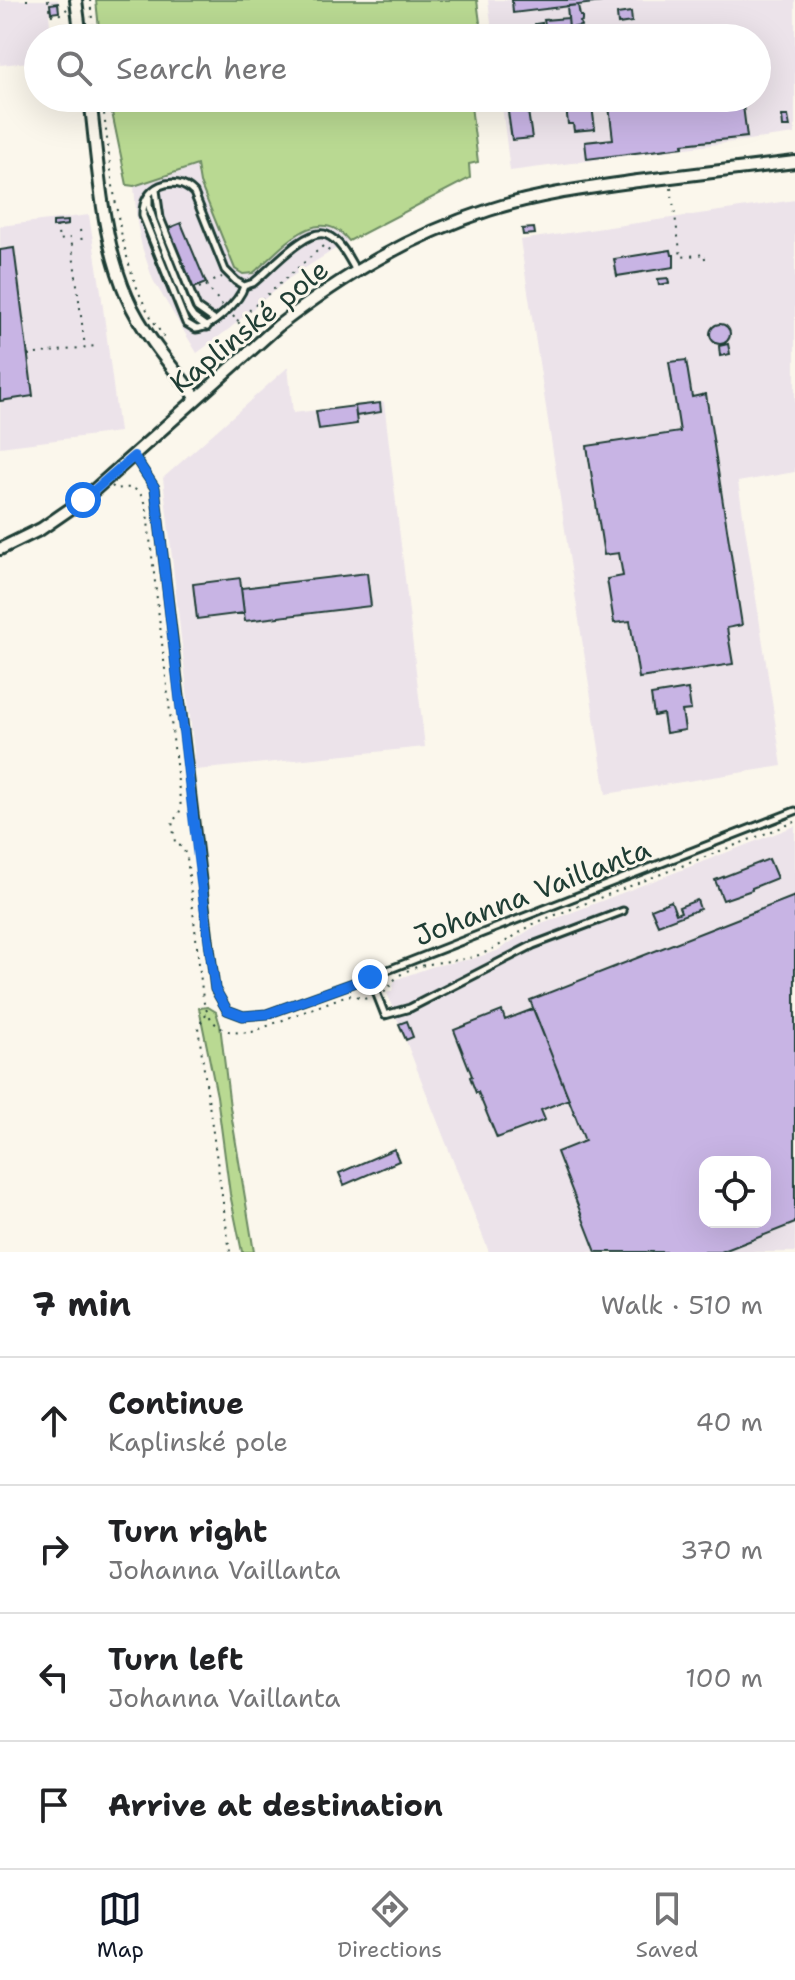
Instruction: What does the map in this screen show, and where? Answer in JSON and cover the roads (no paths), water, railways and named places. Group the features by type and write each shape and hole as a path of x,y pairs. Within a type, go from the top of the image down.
{"street":[{"path":"72,4 77,24"},
{"path":"92,112 107,227 127,299 141,323 197,398"},
{"name":"Kaplinské pole","path":"0,549 51,523 83,500 278,326 356,271 405,244 491,209 567,191 795,162"}],"lane":[{"path":"244,286 228,273 190,188 170,183 149,194 144,200 143,216 186,323 196,329 207,327 238,299 244,286 253,283 305,238 316,234 327,235 335,241 356,271"},
{"path":"156,189 160,218 197,308 214,320"},
{"name":"Johanna Vaillanta","path":"134,456 155,488 215,989 227,1010 243,1016 267,1014 370,977 795,811"},
{"path":"370,977 385,1015 410,1008 533,945 623,911"}]}
